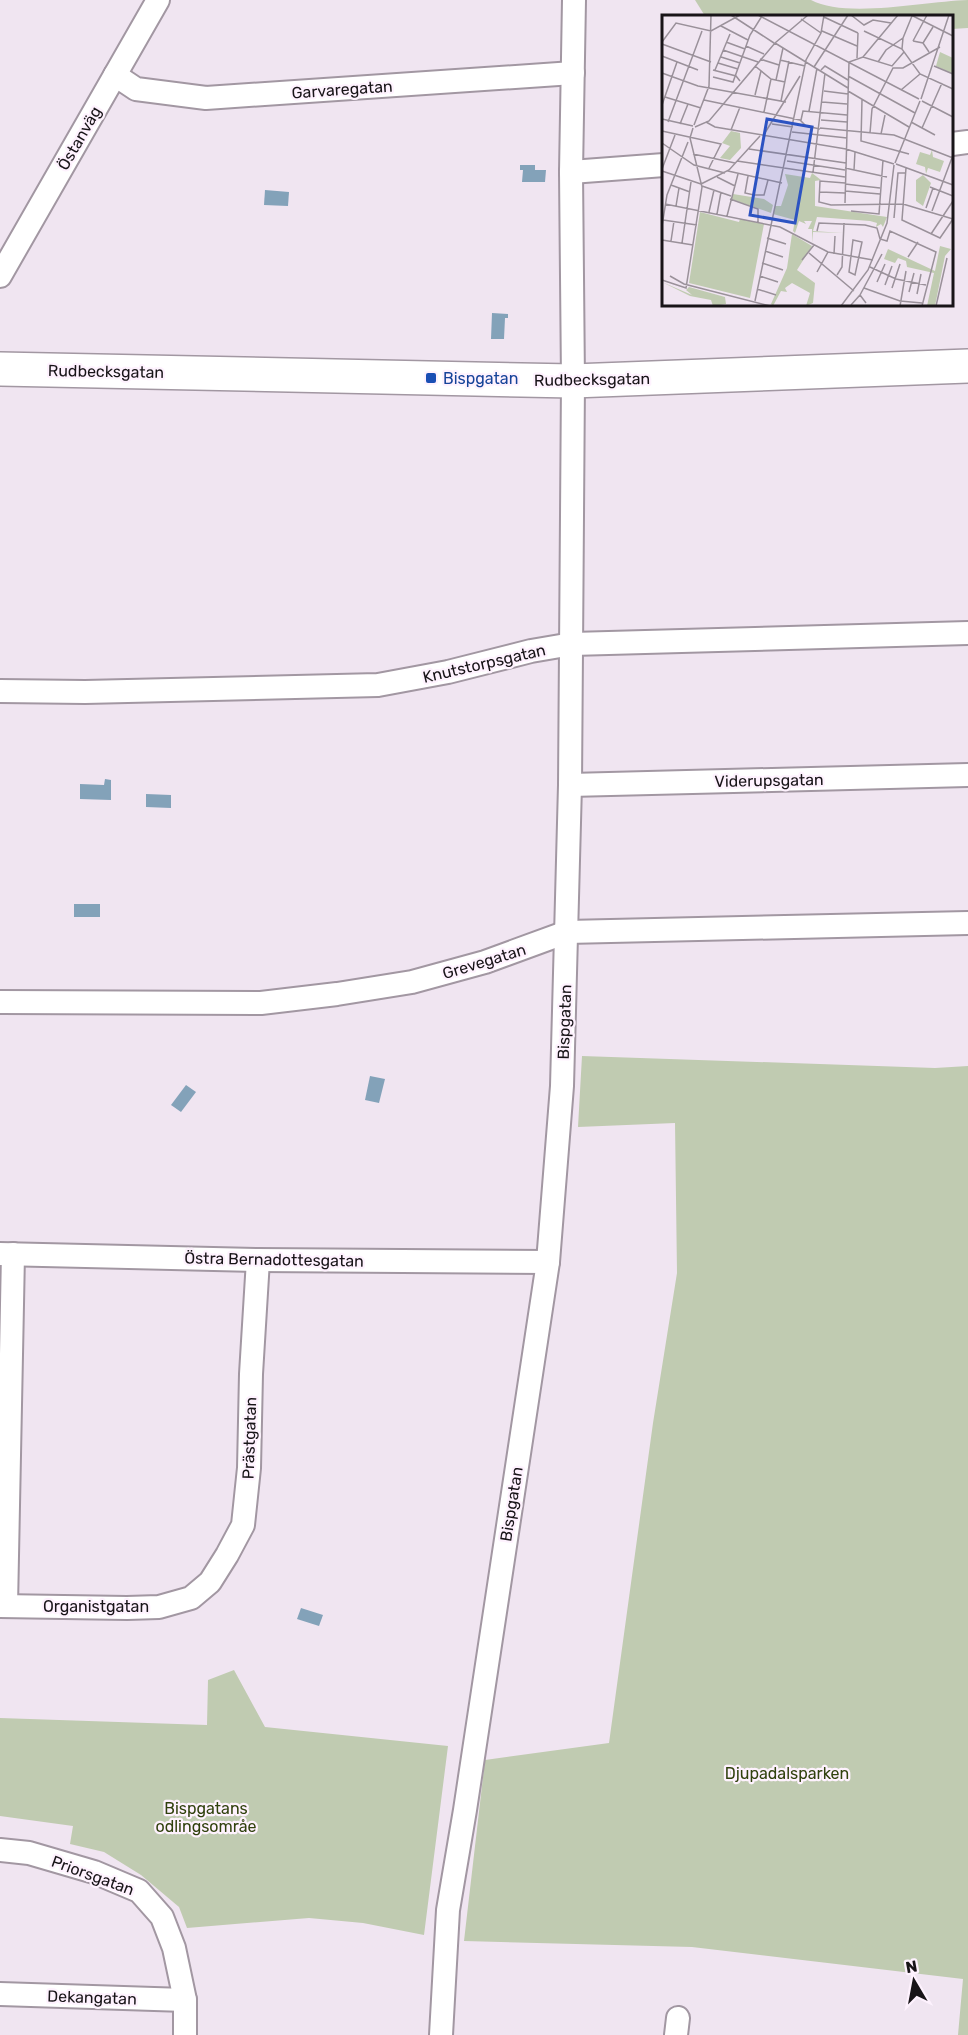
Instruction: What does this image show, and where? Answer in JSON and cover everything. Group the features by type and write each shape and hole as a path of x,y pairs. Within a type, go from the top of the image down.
{"street":[{"name":"Östanväg","path":"0,276 158,0"},
{"name":"Bispgatan","path":"441,2035 448,1910 548,1262 562,1086 572,644 571,172 574,0"},
{"name":"Garvaregatan","path":"115,75 136,89 206,98 573,73"},
{"path":"953,144 968,142"},
{"path":"571,172 662,165"},
{"name":"Rudbecksgatan","path":"0,369 573,381 968,366"},
{"name":"Knutstorpsgatan","path":"0,691 85,692 378,685 572,644 968,633"},
{"name":"Viderupsgatan","path":"570,785 968,775"},
{"name":"Grevegatan","path":"0,1002 261,1003 337,994 412,982 537,945 567,932 968,923"},
{"path":"3,1606 7,1254"},
{"name":"Östra Bernadottesgatan","path":"7,1254 258,1260 548,1262"},
{"name":"Prästgatan","path":"191,1598 210,1582 243,1524 249,1468 251,1374 258,1260"},
{"name":"Organistgatan","path":"3,1606 159,1607 191,1598"},
{"name":"Priorsgatan","path":"0,1850 30,1853 94,1872 138,1891 162,1917 174,1948 185,2000 185,2035"},
{"name":"Dekangatan","path":"0,1994 185,2000"}],"green space":[{"path":"695,0 811,0 826,5 865,9 968,0 968,28 953,29 953,15 704,15"},
{"name":"Djupadalsparken","path":"582,1056 935,1068 968,1066 968,2035 958,2035 963,1979 692,1947 464,1941 485,1760 609,1743 653,1423 677,1273 675,1123 578,1127"},
{"name":"Bispgatans odlingsområe","path":"234,1670 265,1727 448,1746 424,1935 363,1923 309,1918 187,1928 179,1907 141,1875 104,1852 70,1844 73,1826 0,1816 0,1718 207,1725 208,1680"}],"water":[{"path":"520,165 535,165 535,170 546,170 545,182 522,182 523,170 520,170"},
{"path":"265,190 289,192 288,206 264,205"},
{"path":"492,313 508,314 508,318 505,318 504,339 491,339"},
{"path":"105,779 111,780 111,800 80,799 80,784 104,785"},
{"path":"146,794 171,795 171,808 146,807"},
{"path":"74,904 100,904 100,917 74,917"},
{"path":"370,1076 385,1079 379,1103 365,1100"},
{"path":"186,1085 196,1092 181,1112 171,1105"},
{"path":"301,1608 323,1615 319,1626 297,1619"}],"place":[{"name":"Bispgatan","path":"431,378"}]}
